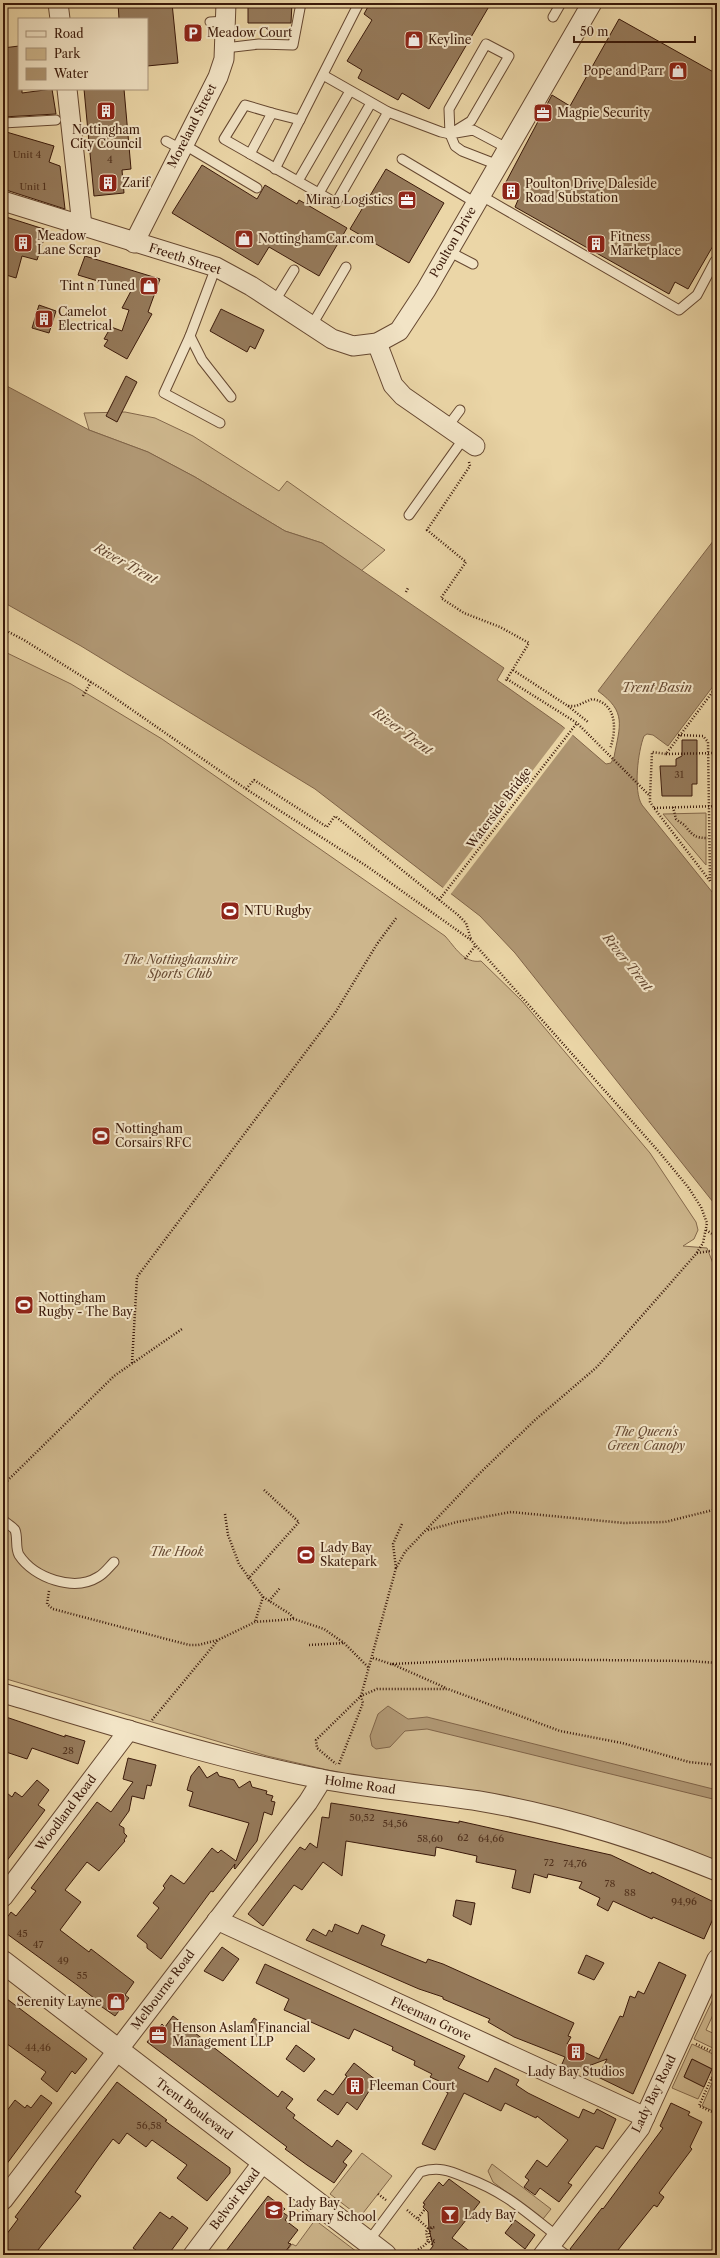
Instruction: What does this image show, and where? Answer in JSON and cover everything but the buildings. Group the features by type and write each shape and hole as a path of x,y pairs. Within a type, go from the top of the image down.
{"street":[{"path":"58,3 60,18"},
{"name":"Poulton Drive","path":"378,343 400,331 478,199 494,163 507,148 592,3"},
{"name":"Moreland Street","path":"134,242 177,144 218,77 224,59 225,48 221,15"},
{"path":"67,90 82,226"},
{"name":"Freeth Street","path":"3,201 216,267 275,301 332,339 353,346 378,343"},
{"path":"378,343 392,385 403,396 472,444"},
{"name":"Holme Road","path":"3,1693 135,1732 332,1775 480,1801 549,1816 664,1850 717,1871"},
{"name":"Woodland Road","path":"3,1897 135,1732"},
{"name":"Melbourne Road","path":"3,2200 308,1802 318,1786 332,1775"},
{"name":"Fleeman Grove","path":"217,1920 645,2117"},
{"name":"Lady Bay Road","path":"554,2248 633,2138 645,2117 717,1959"},
{"name":"Trent Boulevard","path":"3,1962 377,2249"},
{"name":"Belvoir Road","path":"193,2255 263,2162"}],"lane":[{"path":"225,48 260,44 293,45 301,3"},
{"path":"275,168 359,3"},
{"path":"553,17 560,3"},
{"path":"450,134 471,121 509,56 486,44 449,109 450,134 455,146 494,163"},
{"path":"323,75 388,112 450,134 472,130 507,148"},
{"path":"298,181 350,91"},
{"path":"319,193 372,103"},
{"path":"300,120 245,105 224,139 336,203 388,112"},
{"path":"250,154 272,113"},
{"path":"3,123 56,120"},
{"path":"177,144 257,188"},
{"path":"402,159 478,199 679,310 697,295 716,261"},
{"path":"448,251 473,264"},
{"path":"216,267 190,336 164,393 220,423"},
{"path":"312,325 346,267"},
{"path":"275,301 294,270"},
{"path":"190,336 202,360 231,397"},
{"path":"448,426 460,410"},
{"path":"409,515 472,444"},
{"path":"3,1520 15,1530 19,1554 35,1571 52,1579 63,1582 81,1583 99,1577 114,1562"},
{"path":"377,2249 397,2202 420,2172 430,2169 444,2168 492,2187 514,2201 554,2248"}],"path":[{"path":"472,444 470,466 427,530 466,562 441,598 464,613 500,627 529,643 505,682"},
{"path":"406,592 408,588"},
{"path":"3,629 24,640 91,682 246,788 368,868 471,940 665,1159 701,1207 707,1223 703,1244 696,1254 597,1367 535,1420 486,1468 405,1552 396,1568 370,1668 361,1696 363,1703 332,1775"},
{"path":"513,670 568,706 588,722"},
{"path":"507,679 577,723 650,796"},
{"path":"83,696 91,682"},
{"path":"666,754 678,735 717,686"},
{"path":"568,706 576,706 592,699 602,702 609,707 612,711 614,728 610,749"},
{"name":"Waterside Bridge","path":"439,900 573,726 577,723"},
{"path":"678,735 703,736 708,742 709,753 708,838 710,881 650,802 652,752 666,754 709,753 717,753"},
{"path":"246,788 254,780 327,827 334,816 466,923 471,940"},
{"path":"654,808 717,806"},
{"path":"673,807 676,819 686,826 691,834 697,837 708,838"},
{"path":"132,1363 137,1277 335,1013 377,944 397,917"},
{"path":"465,959 476,945"},
{"path":"706,1229 717,1237"},
{"path":"696,1254 717,1250"},
{"path":"3,1485 114,1376 182,1329"},
{"path":"249,1579 299,1522 264,1490"},
{"path":"426,1531 457,1522 511,1512 624,1524 665,1522 717,1508"},
{"path":"225,1514 233,1550 239,1564 263,1597 290,1614 294,1619"},
{"path":"396,1568 393,1544 402,1524"},
{"path":"52,1579 47,1604 53,1609 189,1645 198,1645 218,1640 255,1622 294,1619 324,1629 344,1643 370,1668"},
{"path":"269,1601 280,1588"},
{"path":"255,1622 263,1597"},
{"path":"135,1732 218,1640"},
{"path":"309,1645 344,1643"},
{"path":"372,1658 391,1664 448,1690 560,1731 622,1743 689,1762 717,1765"},
{"path":"391,1664 501,1659 690,1661 717,1663"},
{"path":"332,1775 317,1748 316,1740 361,1696 377,1689 448,1690"},
{"path":"682,2037 717,2054"},
{"path":"717,2066 699,2106 717,2114"},
{"path":"711,2079 717,2082"},
{"path":"397,2202 418,2218 419,2222 428,2228 436,2227"},
{"path":"418,2218 425,2209"},
{"path":"428,2228 426,2232 428,2241 433,2244 435,2241 430,2238 429,2232 432,2228"},
{"path":"412,2255 415,2249 425,2245 428,2241"}],"green space":[{"path":"125,412 155,418 193,436 279,491 287,481 385,550 361,571 322,543 285,531 195,477 148,452 89,430 84,413"},
{"path":"3,651 71,684 162,739 445,936 460,954 470,960 481,961 522,1001 650,1153 696,1222 698,1230 694,1239 683,1246 707,1248 714,1266 717,1266 717,1862 670,1842 589,1818 478,1791 408,1785 358,1777 267,1756 3,1678"},
{"path":"706,813 706,865 663,814"},
{"path":"714,1997 717,1998 717,2006 706,2030 717,2035 717,2050 694,2039"},
{"path":"692,2044 717,2056 717,2060 712,2069 692,2059 684,2077 704,2087 698,2099 672,2088"},
{"path":"712,2083 717,2085 717,2108 715,2112 702,2106"},
{"path":"362,2153 392,2176 360,2217 330,2194"},
{"path":"492,2164 551,2209 543,2219 493,2182 488,2171"},
{"path":"315,2220 361,2255 284,2255 292,2244 296,2246"}],"water":[{"path":"3,384 89,430 148,452 195,477 285,531 322,543 504,668 497,680 562,726 606,764 611,763 614,757 619,720 614,706 598,691 717,536 717,681 668,746 653,735 647,734 644,736 638,761 637,781 639,799 642,805 717,898 717,1207 515,953 480,916 315,789 81,646 3,602"},
{"path":"388,1706 408,1719 427,1717 717,1790 717,1800 427,1729 405,1731 390,1747 376,1749 372,1746 370,1736 378,1714"}],"pier":[{"path":"566,727 574,733 450,895 442,889"}],"place":[{"name":"Meadow Court","path":"193,33"},
{"name":"Keyline","path":"414,40"},
{"name":"Pope and Parr","path":"678,71"},
{"name":"Nottingham City Council","path":"106,111"},
{"name":"Magpie Security","path":"543,113"},
{"name":"Zarif","path":"108,183"},
{"name":"Poulton Drive Daleside Road Substation","path":"511,191"},
{"name":"Miran Logistics","path":"407,200"},
{"name":"NottinghamCar.com","path":"244,239"},
{"name":"Meadow Lane Scrap","path":"23,243"},
{"name":"Fitness Marketplace","path":"596,244"},
{"name":"Tint n Tuned","path":"149,286"},
{"name":"Camelot Electrical","path":"44,319"},
{"name":"NTU Rugby","path":"230,911"},
{"name":"Nottingham Corsairs RFC","path":"101,1136"},
{"name":"Nottingham Rugby - The Bay","path":"24,1305"},
{"name":"Lady Bay Skatepark","path":"306,1555"},
{"name":"Serenity Layne","path":"116,2002"},
{"name":"Henson Aslam Financial Management LLP","path":"158,2035"},
{"name":"Lady Bay Studios","path":"576,2052"},
{"name":"Fleeman Court","path":"355,2086"},
{"name":"Lady Bay Primary School","path":"274,2210"},
{"name":"Lady Bay","path":"450,2215"}],"water label":[{"name":"River Trent","path":"126,563"},
{"name":"Trent Basin","path":"657,687"},
{"name":"River Trent","path":"403,731"},
{"name":"River Trent","path":"628,962"}],"park label":[{"name":"The Nottinghamshire Sports Club","path":"180,967"},
{"name":"The Queen's Green Canopy","path":"646,1439"},
{"name":"The Hook","path":"177,1552"}]}
